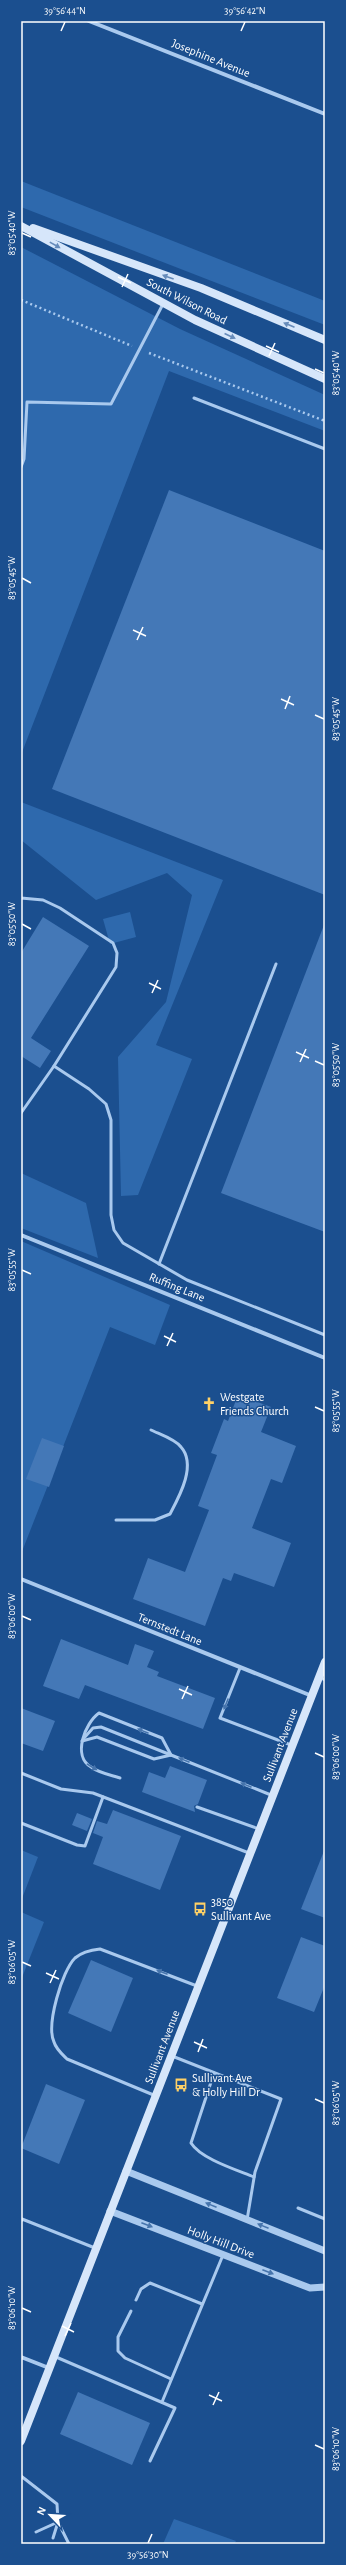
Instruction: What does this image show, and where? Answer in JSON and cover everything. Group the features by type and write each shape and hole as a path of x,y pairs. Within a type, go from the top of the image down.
{"main road":[{"name":"South Wilson Road","path":"21,225 163,304 325,379"},
{"name":"South Wilson Road","path":"21,225 201,288 325,340"},
{"name":"Sullivant Avenue","path":"21,2441 312,1696 322,1679 325,1662"}],"street":[{"name":"Josephine Avenue","path":"89,21 325,114"},
{"name":"Ruffing Lane","path":"21,1235 325,1358"},
{"name":"Ternstedt Lane","path":"21,1579 312,1696"},
{"path":"126,2171 325,2251"},
{"name":"Holly Hill Drive","path":"110,2211 310,2288 325,2287"},
{"path":"21,2357 50,2368"}],"lane":[{"path":"21,467 24,460 27,402 111,404 163,304"},
{"path":"194,398 325,449"},
{"path":"21,898 43,900 60,908 113,943 117,954 116,967 54,1066 21,1114"},
{"path":"159,1264 276,964"},
{"path":"54,1066 89,1089 106,1104 111,1120 111,1215 114,1230 124,1243 187,1280 325,1335"},
{"path":"116,1520 155,1520 170,1514 176,1501 188,1470 186,1456 181,1446 151,1430"},
{"path":"240,1668 220,1718 293,1746"},
{"path":"120,1778 90,1767 84,1760 82,1741 92,1718 98,1713 162,1738 171,1755"},
{"path":"82,1741 93,1728 102,1727 273,1796"},
{"path":"82,1741 96,1737 154,1759 171,1755"},
{"path":"21,1773 61,1789 93,1793 250,1854"},
{"path":"21,1823 77,1845 85,1846 104,1797"},
{"path":"197,1807 260,1830"},
{"path":"156,2096 67,2059 53,2042 51,2027 54,2008 67,1970 75,1958 86,1951 100,1948 198,1987"},
{"path":"172,2056 280,2099 254,2177 247,2220"},
{"path":"214,2073 191,2143 194,2149 204,2156 254,2177"},
{"path":"298,2208 325,2219"},
{"path":"21,2219 96,2248"},
{"path":"162,2402 223,2255"},
{"path":"136,2300 141,2289 150,2282 202,2304"},
{"path":"131,2311 118,2337 118,2351 125,2358 171,2379"},
{"path":"54,2356 175,2408 150,2461"},
{"path":"21,2476 57,2504 58,2522 53,2538"},
{"path":"36,2532 58,2522"},
{"path":"58,2522 69,2544"}],"path":[{"path":"21,300 140,349 325,421"}],"shaded area":[{"path":"21,181 325,301 325,325 21,207"},
{"path":"21,247 180,329 325,395 325,431 169,371 21,755"},
{"path":"21,802 223,880 156,1045 192,1059 138,1195 121,1196 118,1057 166,1002 192,895 167,873 96,900 21,840"},
{"path":"130,912 136,937 110,944 103,919"},
{"path":"21,1173 86,1203 98,1258 21,1228"},
{"path":"21,1241 170,1305 155,1345 110,1327 21,1554"},
{"path":"21,1850 38,1857 21,1901"},
{"path":"21,1912 44,1922 21,1980"},
{"path":"174,2519 236,2541 234,2544 163,2544"}],"building":[{"path":"169,490 325,551 325,895 52,789"},
{"path":"43,917 89,946 31,1038 51,1051 40,1068 21,1056 21,953"},
{"path":"325,925 325,1232 221,1193"},
{"path":"238,1395 271,1407 261,1432 296,1446 282,1483 271,1479 252,1528 291,1543 274,1587 234,1573 231,1581 223,1578 205,1626 133,1599 148,1558 185,1572 209,1510 198,1506 217,1455 211,1453 224,1419 228,1421"},
{"path":"42,1438 64,1446 49,1487 26,1479"},
{"path":"61,1639 128,1665 135,1644 154,1651 147,1667 159,1672 157,1676 215,1698 203,1729 85,1685 79,1699 43,1686"},
{"path":"21,1708 55,1721 43,1751 21,1743"},
{"path":"170,1766 207,1780 198,1804 194,1806 195,1812 142,1792 149,1772 165,1778"},
{"path":"113,1810 181,1836 160,1890 93,1864 103,1837 93,1833 97,1821 107,1824"},
{"path":"77,1813 92,1819 87,1831 72,1825"},
{"path":"325,1851 325,1918 301,1909"},
{"path":"301,1937 325,1946 325,1985 314,2012 277,1998"},
{"path":"91,1960 133,1978 111,2032 68,2013"},
{"path":"46,2084 85,2100 59,2164 21,2148"},
{"path":"78,2392 150,2423 132,2465 60,2434"}],"place":[{"name":"Westgate Friends Church","path":"209,1404"},
{"name":"3850 Sullivant Ave","path":"200,1909"},
{"name":"Sullivant Ave & Holly Hill Dr","path":"181,2085"}]}
